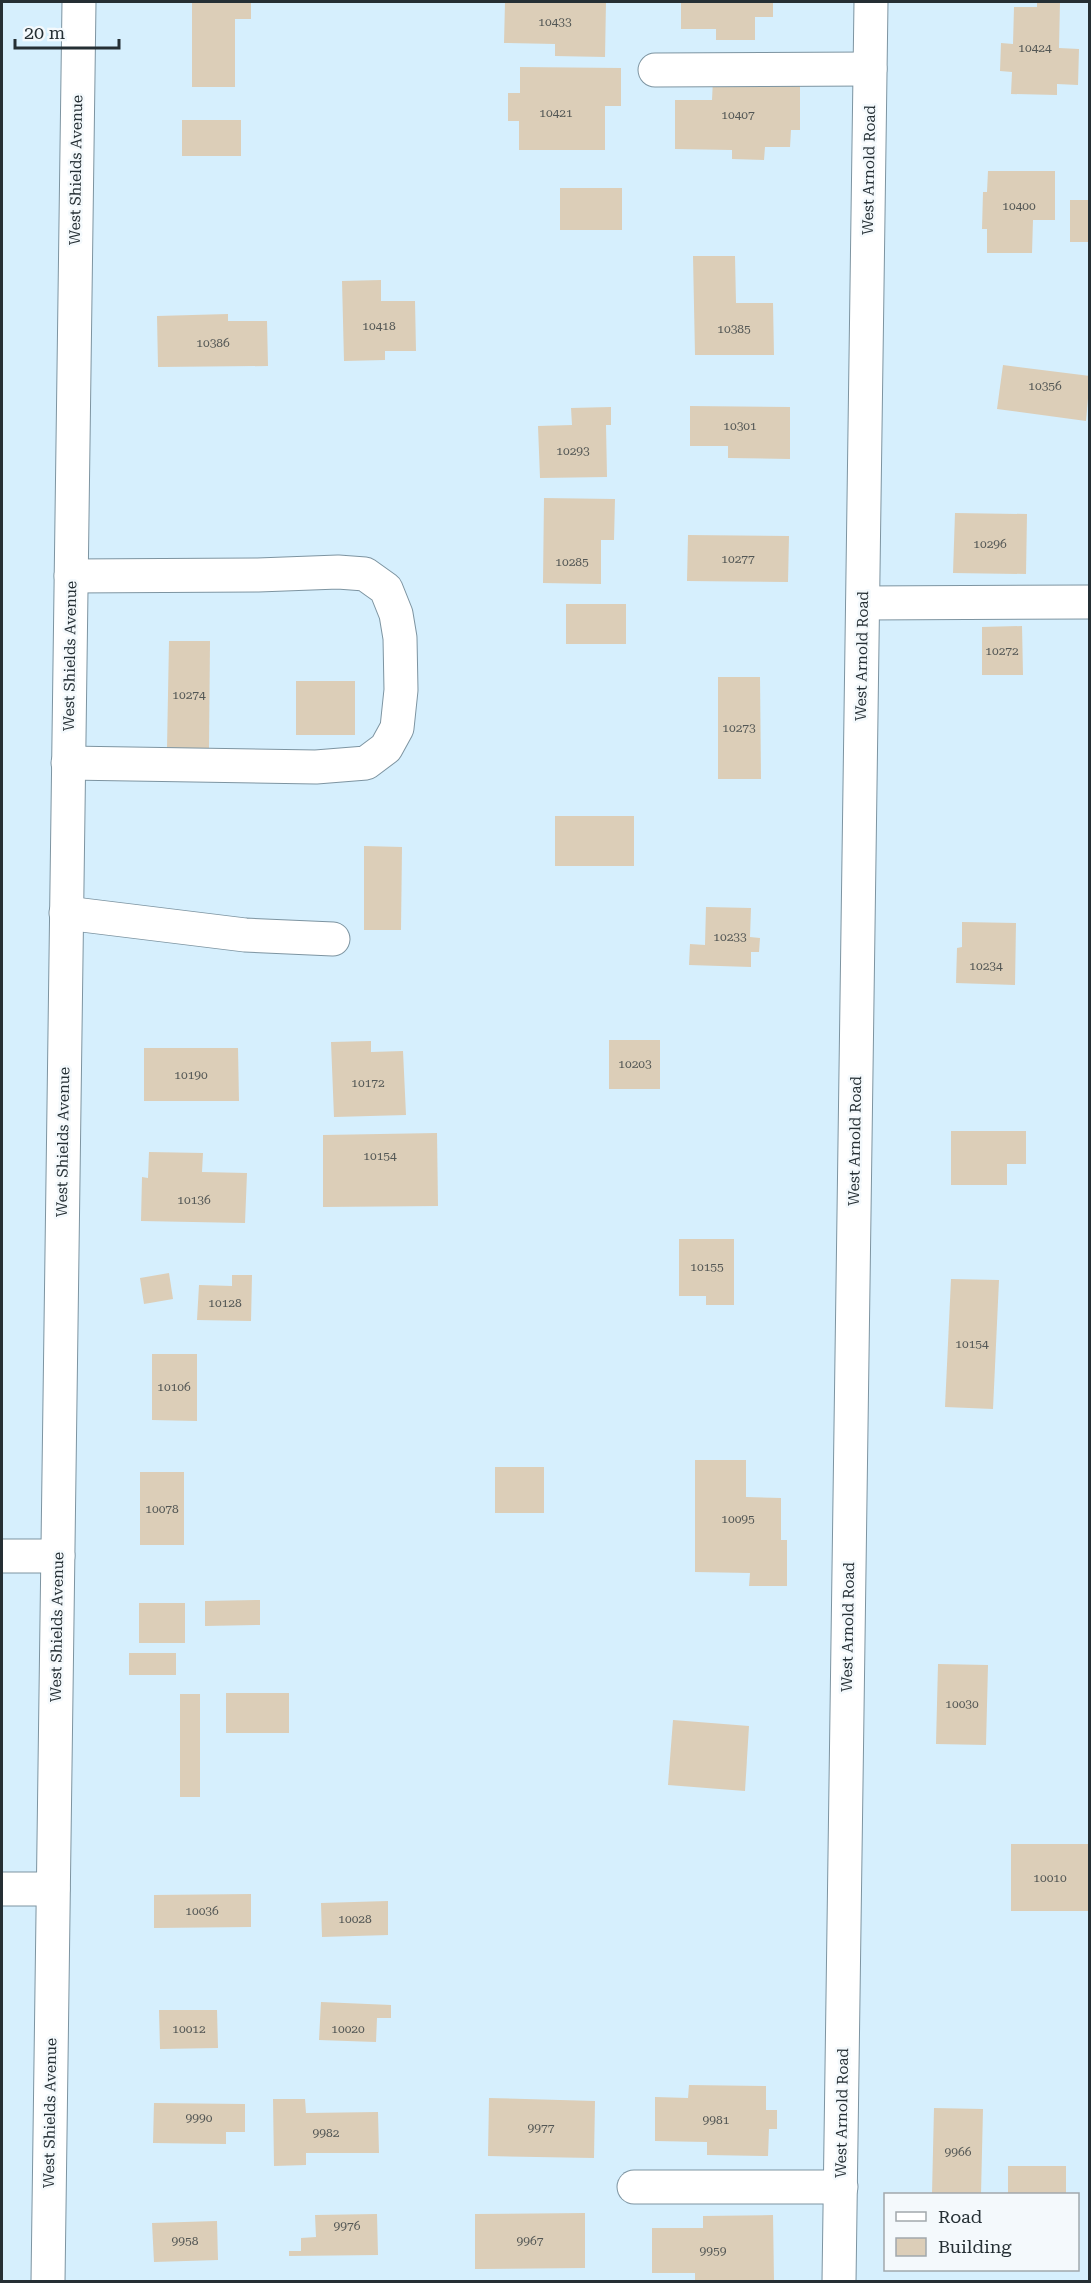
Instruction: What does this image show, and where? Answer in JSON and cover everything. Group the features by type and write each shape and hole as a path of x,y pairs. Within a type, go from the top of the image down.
{"street":[{"name":"West Shields Avenue","path":"48,2282 79,2"},
{"name":"West Arnold Road","path":"839,2282 871,2"},
{"path":"655,70 870,69"},
{"path":"68,763 316,767 366,763 386,748 398,728 401,690 400,638 396,614 387,589 364,574 338,572 258,575 71,576"},
{"path":"863,603 1089,602"},
{"path":"66,913 245,935 333,939"},
{"path":"2,1556 58,1556"},
{"path":"2,1889 53,1889"},
{"path":"634,2187 841,2187"}],"building":[{"path":"192,2 251,2 251,19 235,19 235,87 192,87"},
{"path":"505,2 606,2 605,57 555,56 555,44 504,43"},
{"path":"681,2 773,2 773,17 755,17 755,40 716,40 716,29 681,29"},
{"path":"1037,2 1060,2 1059,48 1079,49 1078,85 1057,84 1057,95 1011,94 1012,72 1000,71 1001,43 1013,44 1014,7 1037,7"},
{"path":"520,67 621,68 621,106 605,106 605,150 519,150 519,121 508,121 508,93 520,93"},
{"path":"713,79 800,80 800,130 791,130 790,147 765,147 764,160 732,159 732,150 675,149 675,100 712,100"},
{"path":"182,120 241,120 241,156 182,156"},
{"path":"988,171 1055,171 1055,220 1033,220 1032,253 987,253 987,229 982,229 983,192 987,192"},
{"path":"560,188 622,188 622,230 560,230"},
{"path":"1070,200 1090,200 1090,242 1070,242"},
{"path":"693,256 735,256 736,303 773,303 774,355 695,355"},
{"path":"381,280 381,301 415,301 416,351 385,351 385,360 344,361 342,281"},
{"path":"228,314 228,321 267,321 268,366 158,367 157,316"},
{"path":"1003,365 1090,376 1086,421 997,409"},
{"path":"690,406 790,407 790,459 728,458 728,446 690,446"},
{"path":"611,407 611,425 606,425 607,477 540,478 538,426 572,425 571,408"},
{"path":"544,498 615,499 614,540 601,540 601,584 543,583"},
{"path":"955,513 1027,514 1026,574 953,573"},
{"path":"688,535 789,536 788,582 687,581"},
{"path":"566,604 626,604 626,644 566,644"},
{"path":"1022,626 1023,675 982,675 982,627"},
{"path":"169,641 210,641 209,748 167,748"},
{"path":"718,677 760,677 761,779 718,779"},
{"path":"296,681 355,681 355,735 296,735"},
{"path":"555,816 634,816 634,866 555,866"},
{"path":"364,846 402,847 401,930 364,930"},
{"path":"706,907 751,908 750,937 760,938 759,952 751,952 751,967 689,965 690,944 705,945"},
{"path":"962,922 1016,923 1015,985 956,983 957,948 962,947"},
{"path":"609,1040 660,1040 660,1089 609,1089"},
{"path":"371,1041 371,1052 403,1051 406,1115 334,1117 331,1042"},
{"path":"144,1048 238,1048 239,1101 144,1101"},
{"path":"951,1131 1026,1131 1026,1164 1007,1164 1007,1185 951,1185"},
{"path":"437,1133 438,1206 323,1207 323,1135"},
{"path":"149,1152 203,1153 202,1172 247,1173 245,1223 141,1221 142,1177 148,1178"},
{"path":"679,1239 734,1239 734,1305 706,1305 706,1296 679,1296"},
{"path":"169,1273 173,1299 144,1304 140,1278"},
{"path":"232,1275 252,1275 251,1321 197,1320 199,1285 232,1286"},
{"path":"951,1279 999,1280 993,1409 945,1407"},
{"path":"152,1354 197,1354 197,1421 152,1420"},
{"path":"695,1460 746,1460 746,1497 781,1498 781,1540 787,1540 787,1586 749,1586 750,1573 695,1572"},
{"path":"495,1467 544,1467 544,1513 495,1513"},
{"path":"140,1472 184,1472 184,1545 140,1545"},
{"path":"260,1600 260,1625 205,1626 205,1601"},
{"path":"139,1603 185,1603 185,1643 139,1643"},
{"path":"129,1653 176,1653 176,1675 129,1675"},
{"path":"938,1664 988,1665 986,1745 936,1744"},
{"path":"226,1693 289,1693 289,1733 226,1733"},
{"path":"180,1694 200,1694 200,1797 180,1797"},
{"path":"673,1720 749,1726 745,1791 668,1785"},
{"path":"1011,1844 1090,1844 1090,1911 1011,1911"},
{"path":"251,1894 251,1927 154,1928 154,1895"},
{"path":"388,1901 388,1935 322,1937 321,1903"},
{"path":"321,2002 391,2005 391,2018 377,2018 376,2042 319,2040"},
{"path":"159,2010 217,2010 218,2048 160,2049"},
{"path":"689,2085 766,2086 766,2110 777,2110 777,2129 769,2129 768,2156 707,2155 707,2142 655,2141 655,2097 688,2098"},
{"path":"489,2098 595,2101 594,2158 488,2156"},
{"path":"273,2099 305,2099 306,2113 378,2112 379,2153 306,2153 306,2165 274,2166"},
{"path":"154,2103 245,2104 245,2132 226,2132 226,2144 153,2143"},
{"path":"934,2108 983,2109 981,2193 932,2193"},
{"path":"1008,2166 1066,2166 1066,2193 1008,2193"},
{"path":"585,2213 585,2268 475,2269 475,2214"},
{"path":"377,2214 378,2255 289,2256 289,2251 301,2251 301,2238 316,2237 315,2215"},
{"path":"773,2215 774,2280 695,2281 695,2273 652,2273 652,2228 703,2228 703,2216"},
{"path":"217,2221 218,2260 154,2262 152,2223"}]}
